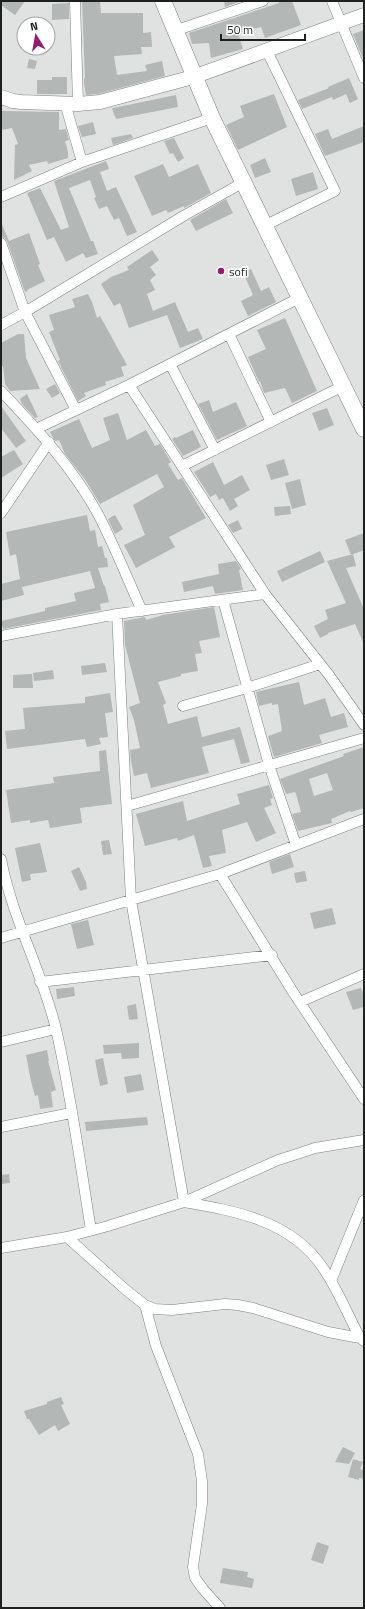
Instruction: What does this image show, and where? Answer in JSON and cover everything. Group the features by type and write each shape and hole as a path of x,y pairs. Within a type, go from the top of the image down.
{"main road":[{"path":"163,1 193,77 212,118 364,429"}],"street":[{"path":"75,1 71,104 82,162"},
{"path":"174,31 263,1"},
{"path":"332,1 364,78"},
{"path":"1,97 13,101 71,104 100,102 193,77 364,15"},
{"path":"264,226 335,191 267,51"},
{"path":"1,197 82,162 212,118"},
{"path":"1,325 185,215 244,182"},
{"path":"1,243 25,312 76,410"},
{"path":"36,429 129,385 299,298"},
{"path":"229,334 271,422"},
{"path":"170,364 215,450"},
{"path":"129,385 265,594 320,664 364,725"},
{"path":"182,466 343,386"},
{"path":"1,392 49,442 76,477 99,516 142,611"},
{"path":"1,513 49,442"},
{"path":"1,636 117,614 265,594"},
{"path":"223,600 269,765 296,845"},
{"path":"117,614 121,722 127,806 131,900 184,1202"},
{"path":"183,706 247,688 320,664"},
{"path":"127,806 364,738"},
{"path":"1,938 220,874 364,819"},
{"path":"1,859 22,932 56,1029 91,1230"},
{"path":"220,874 300,1002 364,1099"},
{"path":"40,982 272,955"},
{"path":"300,1002 364,974"},
{"path":"1,1042 56,1029"},
{"path":"1,1128 71,1113"},
{"path":"1,1248 67,1237 153,1213 184,1202 284,1158 315,1148 364,1140"},
{"path":"331,1281 364,1200"},
{"path":"184,1202 249,1215 282,1232 306,1248 331,1281 362,1340"},
{"path":"67,1237 126,1290 145,1305 155,1309 172,1310 225,1304 238,1305 253,1308 328,1332 362,1340"},
{"path":"145,1305 156,1346 198,1454 202,1482 202,1504 193,1567 195,1578 220,1608"}],"building":[{"path":"1,1 25,1 15,15 1,5"},
{"path":"82,1 100,1 101,13 143,13 143,33 151,32 152,47 141,47 142,54 114,56 117,75 147,71 145,65 162,61 165,76 98,94 86,95 84,83"},
{"path":"224,1 239,1 239,2 225,7"},
{"path":"279,1 292,1 301,25 265,38 261,27 238,33 243,49 211,58 209,43 192,44 189,33 279,3"},
{"path":"69,3 69,19 56,20 56,16 52,16 52,4"},
{"path":"364,30 364,61 353,34"},
{"path":"29,59 37,61 35,69 27,68"},
{"path":"52,77 67,77 67,94 37,94 37,80 52,80"},
{"path":"349,78 358,99 350,103 346,94 333,100 332,97 302,109 298,100 329,88 328,87"},
{"path":"274,94 287,127 238,150 226,125 244,117 240,106"},
{"path":"176,95 178,107 116,119 112,109 113,108"},
{"path":"1,111 59,112 59,130 66,129 69,140 65,141 68,158 48,164 47,161 29,165 32,171 14,180 15,145 18,144 12,128 1,130"},
{"path":"93,122 96,134 82,137 78,126"},
{"path":"364,126 364,142 325,156 315,134 328,129 332,139"},
{"path":"131,134 133,138 113,145 111,138"},
{"path":"174,138 184,158 178,162 173,153 170,154 164,141"},
{"path":"265,158 271,172 255,178 250,165"},
{"path":"106,161 109,169 100,172 107,191 116,187 137,232 127,236 119,218 114,220 107,206 99,209 94,198 96,197 90,180 69,188 98,254 86,258 83,253 66,262 54,237 47,240 27,193 40,188 61,230 69,227 54,181"},
{"path":"163,164 169,177 198,164 211,193 184,208 184,206 168,213 166,210 152,216 134,176"},
{"path":"313,172 318,189 296,196 291,179"},
{"path":"226,199 233,213 196,231 190,220"},
{"path":"1,222 9,241 29,233 40,264 38,265 45,281 27,290 28,291 25,292 7,241 5,238 1,237"},
{"path":"152,250 159,260 150,267 156,275 150,280 155,290 147,294 153,311 175,302 188,332 198,328 203,339 180,348 167,315 129,328 120,303 114,306 101,284 111,277 129,270 127,267"},
{"path":"251,269 261,291 269,287 276,302 248,316 241,301 253,295 243,272"},
{"path":"88,294 97,318 100,316 127,365 121,367 124,376 105,382 106,385 84,393 86,396 78,401 58,361 60,360 49,332 54,330 49,315 75,307 72,299"},
{"path":"285,318 317,391 292,403 285,388 264,393 260,381 259,382 248,357 266,349 257,330"},
{"path":"18,334 24,334 26,358 40,389 10,391 5,384 3,366 1,366 1,343"},
{"path":"55,384 60,393 52,398 46,389"},
{"path":"27,394 38,417 35,418 22,404 20,399"},
{"path":"209,400 213,412 236,402 247,426 217,440 198,404"},
{"path":"1,406 26,441 16,448 1,428"},
{"path":"327,408 334,425 319,431 312,413"},
{"path":"118,413 127,440 146,430 155,446 160,444 171,462 168,464 178,480 182,478 206,518 169,537 175,547 136,568 124,545 145,535 133,505 164,487 157,474 100,504 84,478 65,454 59,440 55,441 50,432 79,419 92,448 110,440 103,418"},
{"path":"193,430 201,447 183,456 172,439"},
{"path":"14,450 23,464 1,478 1,457"},
{"path":"284,459 289,475 271,480 266,465"},
{"path":"213,462 224,485 242,475 250,490 234,499 238,506 230,511 223,498 219,500 216,494 210,497 194,472"},
{"path":"300,479 306,505 292,509 285,483"},
{"path":"290,506 291,514 275,516 274,507"},
{"path":"87,515 90,531 95,530 98,547 102,546 105,558 107,558 108,567 98,568 109,602 100,604 101,610 3,629 1,621 45,611 45,608 76,601 74,593 95,588 90,571 22,587 24,595 1,601 1,584 20,579 16,554 10,556 6,532"},
{"path":"115,515 123,529 115,534 108,519"},
{"path":"238,520 242,529 233,533 228,525"},
{"path":"364,533 364,550 351,555 345,540"},
{"path":"320,551 325,562 282,582 277,571"},
{"path":"353,554 356,566 346,568 364,609 364,644 355,624 328,633 320,638 314,626 328,619 325,610 346,603 327,561"},
{"path":"236,561 241,569 239,570 243,590 215,594 213,586 184,592 182,582 219,574 218,564"},
{"path":"214,607 220,637 199,641 202,653 195,654 198,671 181,674 181,676 158,682 166,703 163,705 168,724 197,716 202,737 240,727 250,762 241,764 234,739 202,747 209,773 151,788 147,773 134,776 131,761 130,750 140,748 134,720 129,707 140,703 125,645 124,621 145,617 146,620 163,615"},
{"path":"105,663 107,672 82,675 81,666"},
{"path":"53,670 54,679 34,681 33,673"},
{"path":"32,674 33,688 13,688 13,675"},
{"path":"299,682 304,705 325,698 331,717 344,713 348,727 319,735 322,743 274,757 268,736 282,731 278,704 272,705 272,703 259,706 256,692"},
{"path":"110,693 113,712 105,713 108,737 99,738 101,744 87,747 85,739 7,749 5,731 25,729 23,708 85,703 85,697"},
{"path":"364,747 364,808 350,811 331,819 332,823 298,831 292,814 301,812 296,794 295,792 286,794 280,779 344,756 343,754","holes":["327,773 333,790 314,796 309,779"]},
{"path":"106,750 112,804 80,808 82,823 50,828 48,820 30,823 30,820 11,823 6,790 54,783 53,777 100,771 99,751"},
{"path":"269,785 273,798 270,799 272,805 264,808 276,833 256,842 247,822 222,830 226,853 209,856 212,866 203,868 194,835 178,841 177,838 145,846 136,814 183,801 187,821 240,804 237,794"},
{"path":"109,840 112,854 103,855 101,841"},
{"path":"40,843 47,872 30,874 31,880 22,882 15,848"},
{"path":"290,854 294,867 272,874 269,862"},
{"path":"79,867 86,882 87,889 80,891 71,871"},
{"path":"305,871 307,881 296,883 294,873"},
{"path":"332,908 336,924 314,929 310,913"},
{"path":"88,920 94,945 77,949 71,924"},
{"path":"74,987 75,996 57,999 56,989"},
{"path":"361,988 364,996 364,1007 353,1010 346,992"},
{"path":"136,1004 138,1019 129,1020 127,1006"},
{"path":"139,1043 139,1058 122,1059 121,1053 104,1054 103,1045"},
{"path":"47,1050 48,1061 56,1090 51,1092 53,1107 40,1109 38,1095 35,1096 31,1081 26,1055"},
{"path":"103,1058 108,1084 100,1086 95,1060"},
{"path":"141,1074 144,1090 127,1093 124,1077"},
{"path":"147,1117 148,1125 86,1131 85,1122"},
{"path":"9,1174 10,1183 2,1184 1,1175"},
{"path":"61,1397 64,1404 61,1405 70,1424 58,1431 55,1425 39,1435 29,1419 27,1419 24,1411 47,1404 47,1402"},
{"path":"343,1447 355,1453 349,1464 335,1462"},
{"path":"353,1459 363,1462 360,1469 364,1470 364,1479 359,1478 359,1480 348,1477"},
{"path":"317,1542 329,1546 323,1564 311,1560"},
{"path":"223,1568 248,1572 247,1577 254,1579 252,1588 220,1583"}],"place":[{"name":"sofi","path":"221,271"}]}
